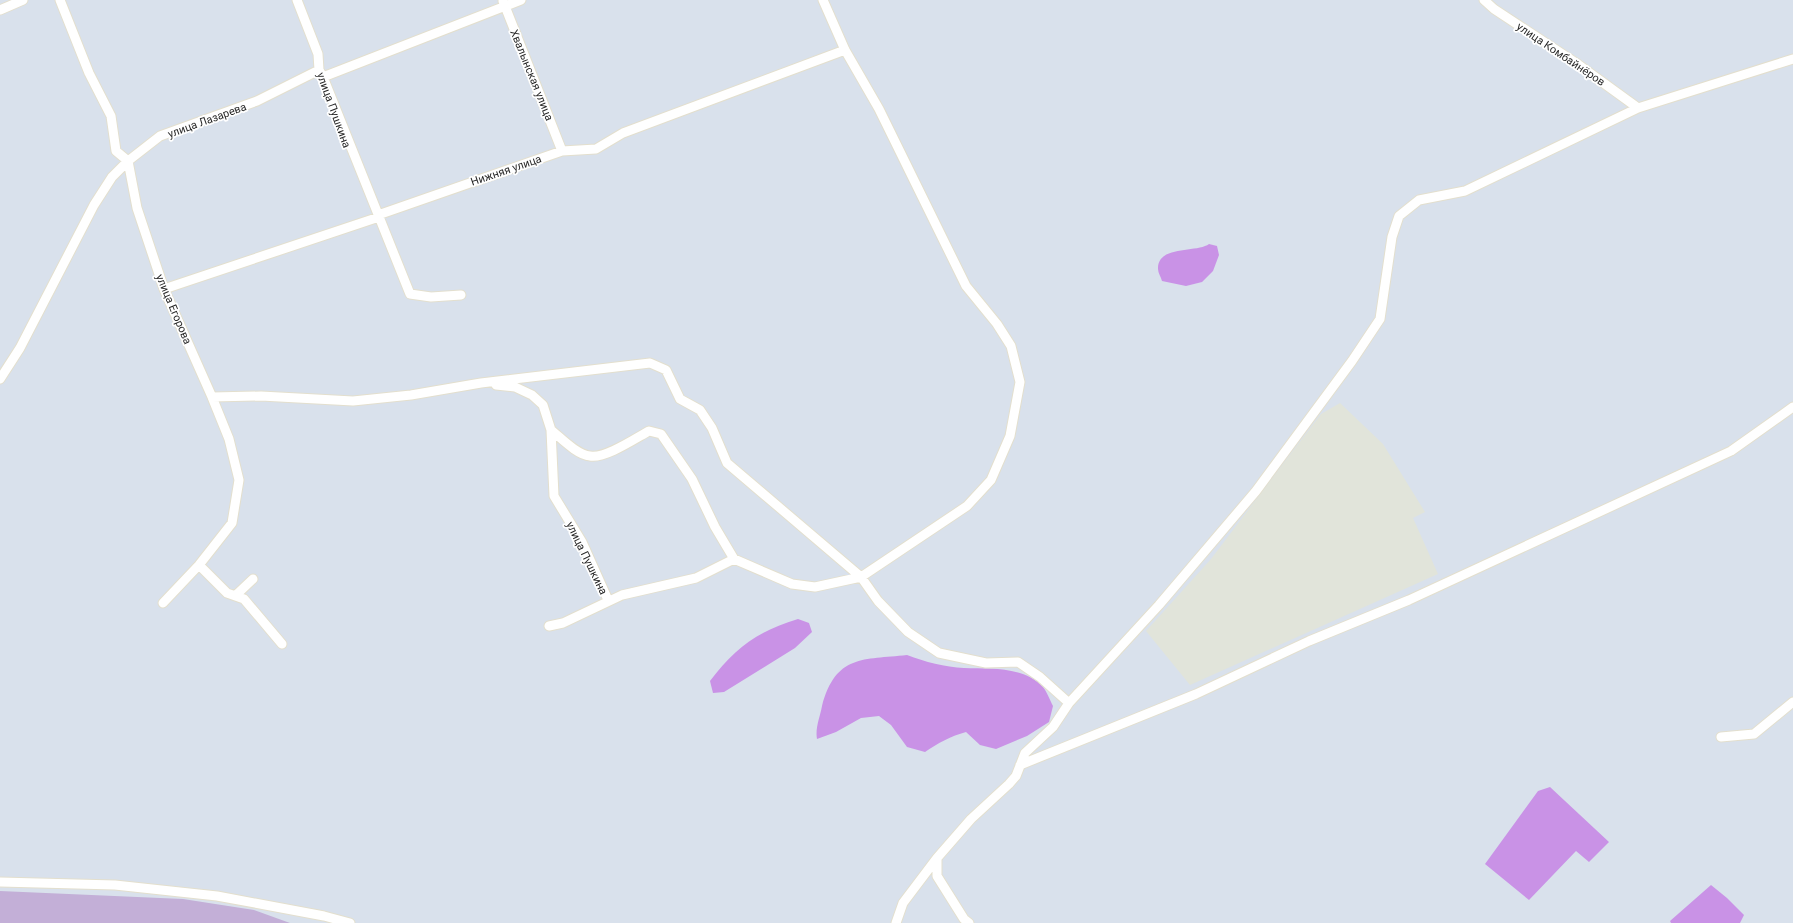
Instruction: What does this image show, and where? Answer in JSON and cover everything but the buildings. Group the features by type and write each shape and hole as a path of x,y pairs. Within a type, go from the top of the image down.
{"street":[{"path":"0,10 23,0"},
{"path":"60,0 89,73 111,116 116,151 128,161"},
{"name":"улица Пушкина","path":"297,0 318,54 321,73 347,147 410,294 431,297 461,295"},
{"name":"улица Лазарева","path":"0,379 20,348 94,205 112,177 128,161 160,136 257,101 321,73 504,3 521,0"},
{"path":"481,383 515,387 532,395 543,405 551,430 572,448 590,456 610,452 650,430 660,434 692,479 715,528 734,559 792,584 815,587 861,577 967,506 990,480 1010,436 1020,382 1011,346 997,324 966,286 879,109 845,50 823,0"},
{"name":"улица Комбайнёров","path":"1484,0 1494,9 1576,63 1638,108"},
{"name":"Хвалынская улица","path":"504,3 562,151"},
{"name":"Нижняя улица","path":"164,289 377,217 562,151 596,150 623,133 845,50"},
{"path":"896,923 903,903 937,858 971,819 1016,776 1025,753 1053,727 1069,703 1159,605 1256,491 1352,362 1380,319 1392,237 1399,216 1419,200 1465,191 1638,108 1793,59"},
{"name":"улица Егорова","path":"128,161 137,208 164,289 212,397 228,439 239,480 232,523 199,565 163,603"},
{"path":"212,397 261,396 353,401 411,395 481,383 650,363 666,370 680,398 700,410 712,428 727,463 861,577 878,601 908,632 939,653 986,663 1018,662 1040,677 1069,703"},
{"path":"1020,765 1196,694 1309,641 1409,600 1731,451 1793,407"},
{"name":"улица Пушкина","path":"551,430 554,496 582,542 608,600"},
{"path":"550,626 563,623 608,600 622,595 696,578 734,559"},
{"path":"199,565 227,593 244,599 282,644"},
{"path":"235,596 253,579"},
{"path":"1720,737 1754,734 1793,702"},
{"path":"937,858 938,876 964,919 969,923"},
{"path":"0,882 114,885 217,896 324,916 350,923"}],"shaded area":[{"path":"1209,244 1217,246 1219,255 1213,271 1202,282 1186,286 1162,281 1158,269 1159,261 1164,256 1179,251 1203,247"},
{"path":"1340,403 1383,444 1425,512 1413,518 1438,574 1190,685 1146,631 1211,559 1321,414"},
{"path":"798,619 809,623 812,632 795,648 724,692 713,693 710,681 719,669 738,650 759,635"},
{"path":"907,655 950,667 1006,670 1026,675 1043,687 1053,706 1049,722 1027,736 996,749 980,745 966,732 945,740 925,752 907,747 891,725 879,716 861,718 836,732 817,739 818,722 828,689 835,677 843,668 864,660"},
{"path":"1550,787 1609,842 1589,862 1576,851 1529,900 1485,864 1538,791"},
{"path":"1711,885 1744,915 1740,923 1671,923 1670,921"},
{"path":"0,891 183,899 254,910 290,923 0,923"}]}
